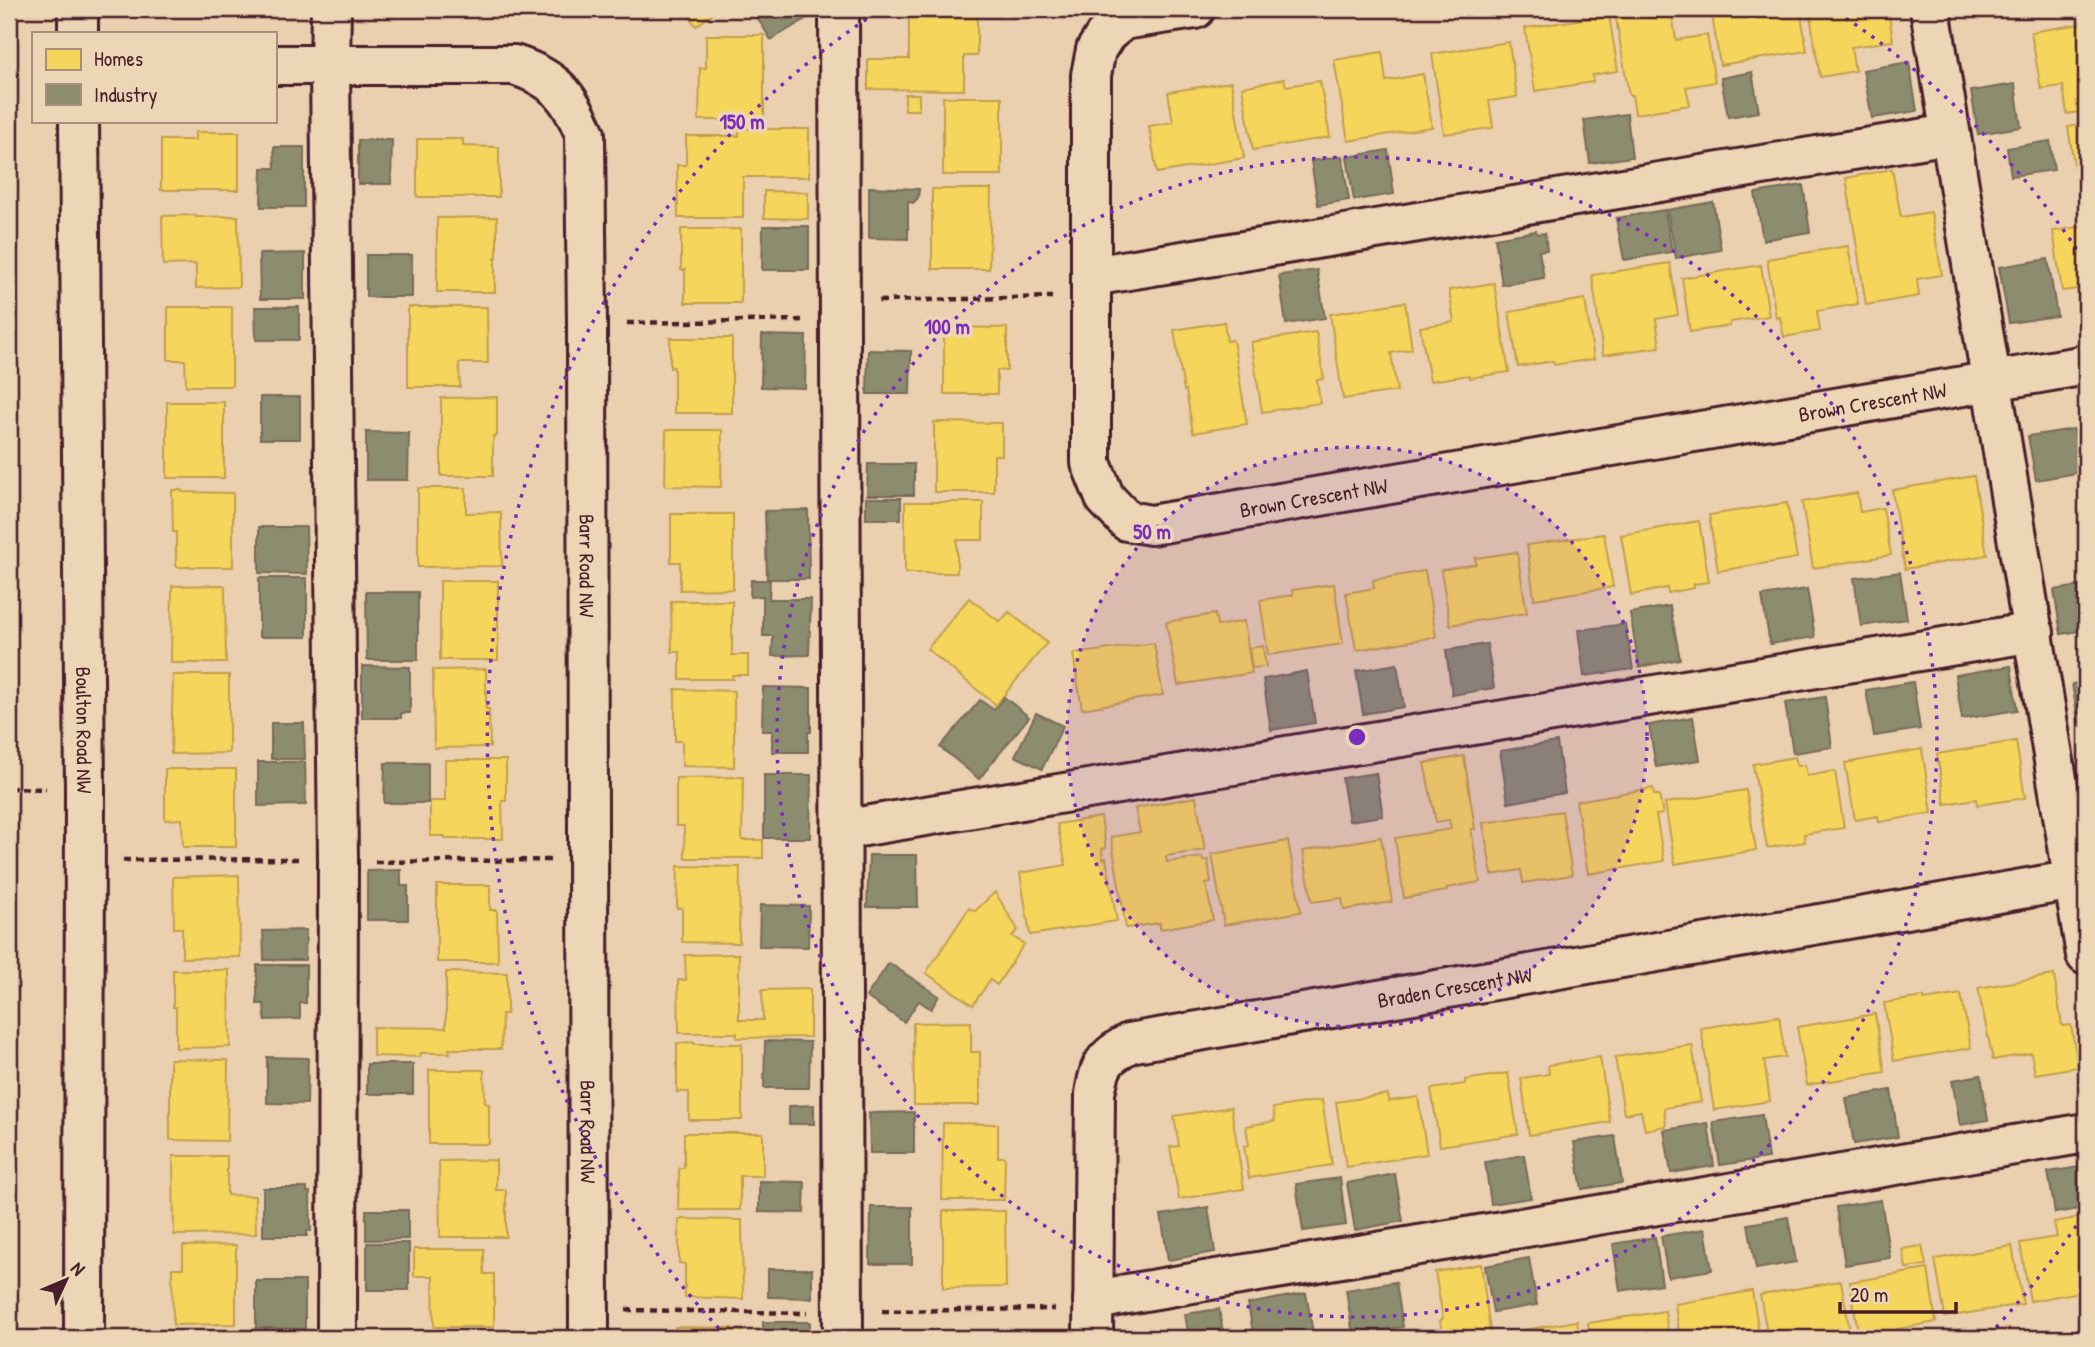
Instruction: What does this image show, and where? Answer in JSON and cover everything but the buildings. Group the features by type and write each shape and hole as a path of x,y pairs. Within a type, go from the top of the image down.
{"street":[{"path":"78,9 78,32"},
{"path":"331,9 338,861 337,1338"},
{"path":"839,9 843,1338"},
{"name":"Brown Crescent NW","path":"1195,9 1123,20 1106,34 1096,50 1091,75 1091,463 1105,498 1127,521 1151,525 2086,365"},
{"path":"1930,9 2034,632 2080,879 2086,955"},
{"name":"Barr Road NW","path":"276,65 514,65 536,72 551,82 577,113 585,134 589,1338"},
{"name":"Boulton Road NW","path":"79,122 85,790 84,1338"},
{"path":"1092,276 1950,134"},
{"path":"841,830 2034,632"},
{"name":"Braden Crescent NW","path":"1093,1320 1095,1094 1099,1071 1104,1063 1110,1055 1129,1043 2080,879"},
{"path":"1093,1320 1127,1294 2086,1133"}]}
